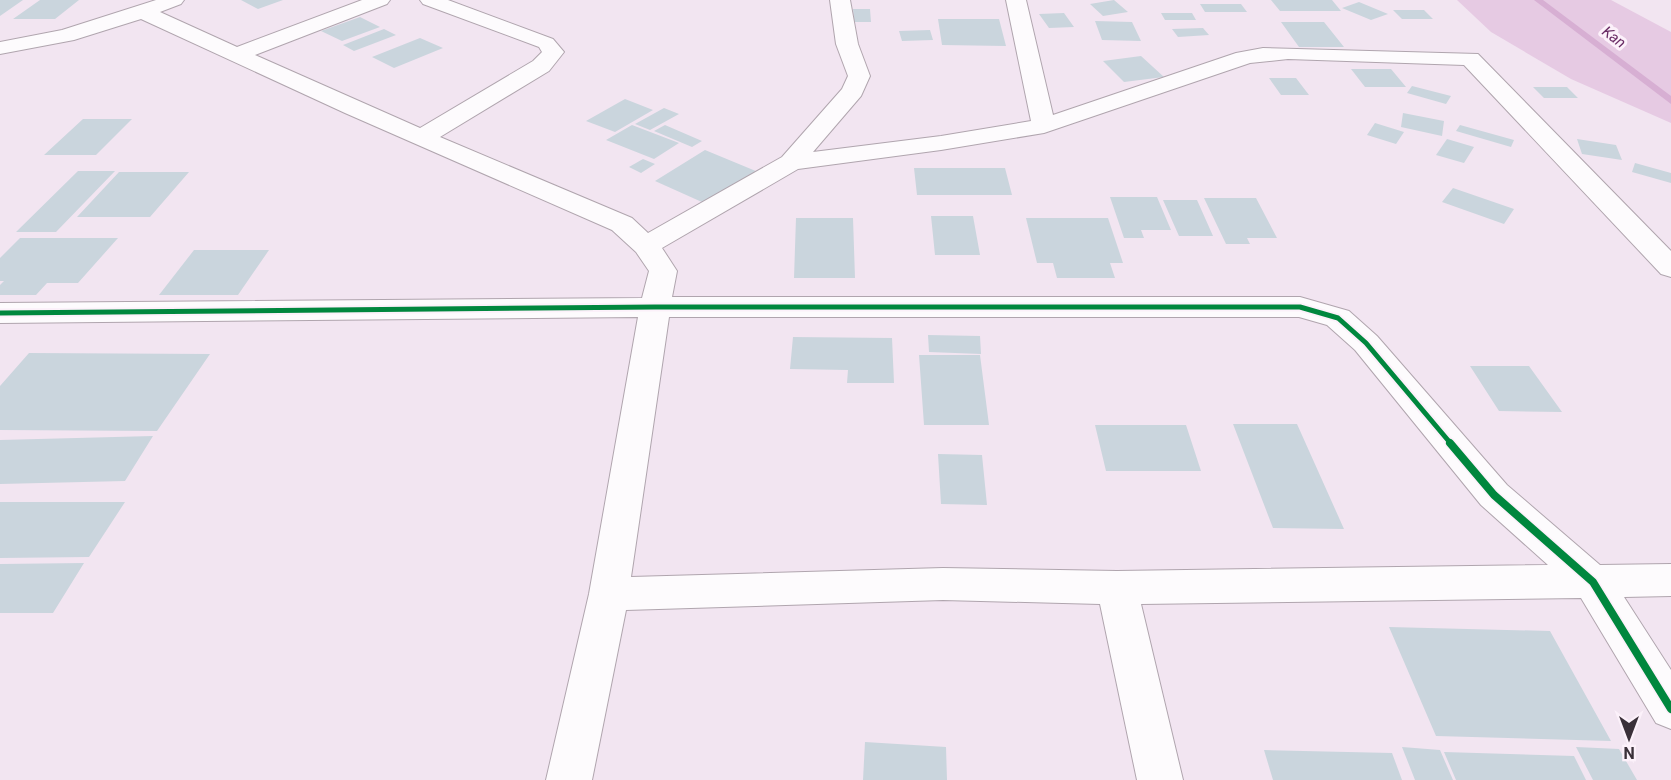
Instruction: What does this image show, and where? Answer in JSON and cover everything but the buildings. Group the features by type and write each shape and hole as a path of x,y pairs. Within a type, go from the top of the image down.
{"street":[{"path":"0,48 55,37 143,12 174,0"},
{"path":"239,54 380,0"},
{"path":"422,137 542,66 553,52 546,43 430,0"},
{"path":"646,246 791,162 853,91 859,76 847,44 840,0"},
{"path":"1016,0 1044,126"},
{"path":"143,12 353,108 622,224 646,246 663,271 655,307 609,594 569,780"},
{"path":"791,162 941,143 1044,126 1244,58 1263,54 1470,59 1671,268"},
{"path":"0,313 655,307 1300,307 1338,318 1366,343 1494,495 1593,582 1671,709"},
{"path":"609,594 943,584 1117,588 1671,580"},
{"path":"1117,588 1160,780"}],"shaded area":[{"path":"1457,0 1611,0 1671,32 1671,123 1571,79 1491,32"}],"waterway":[{"name":"Kan","path":"1538,0 1671,101"}],"cycle path":[{"path":"0,313 655,307 1300,307 1338,318 1366,343 1494,495 1593,582 1671,709"}]}
